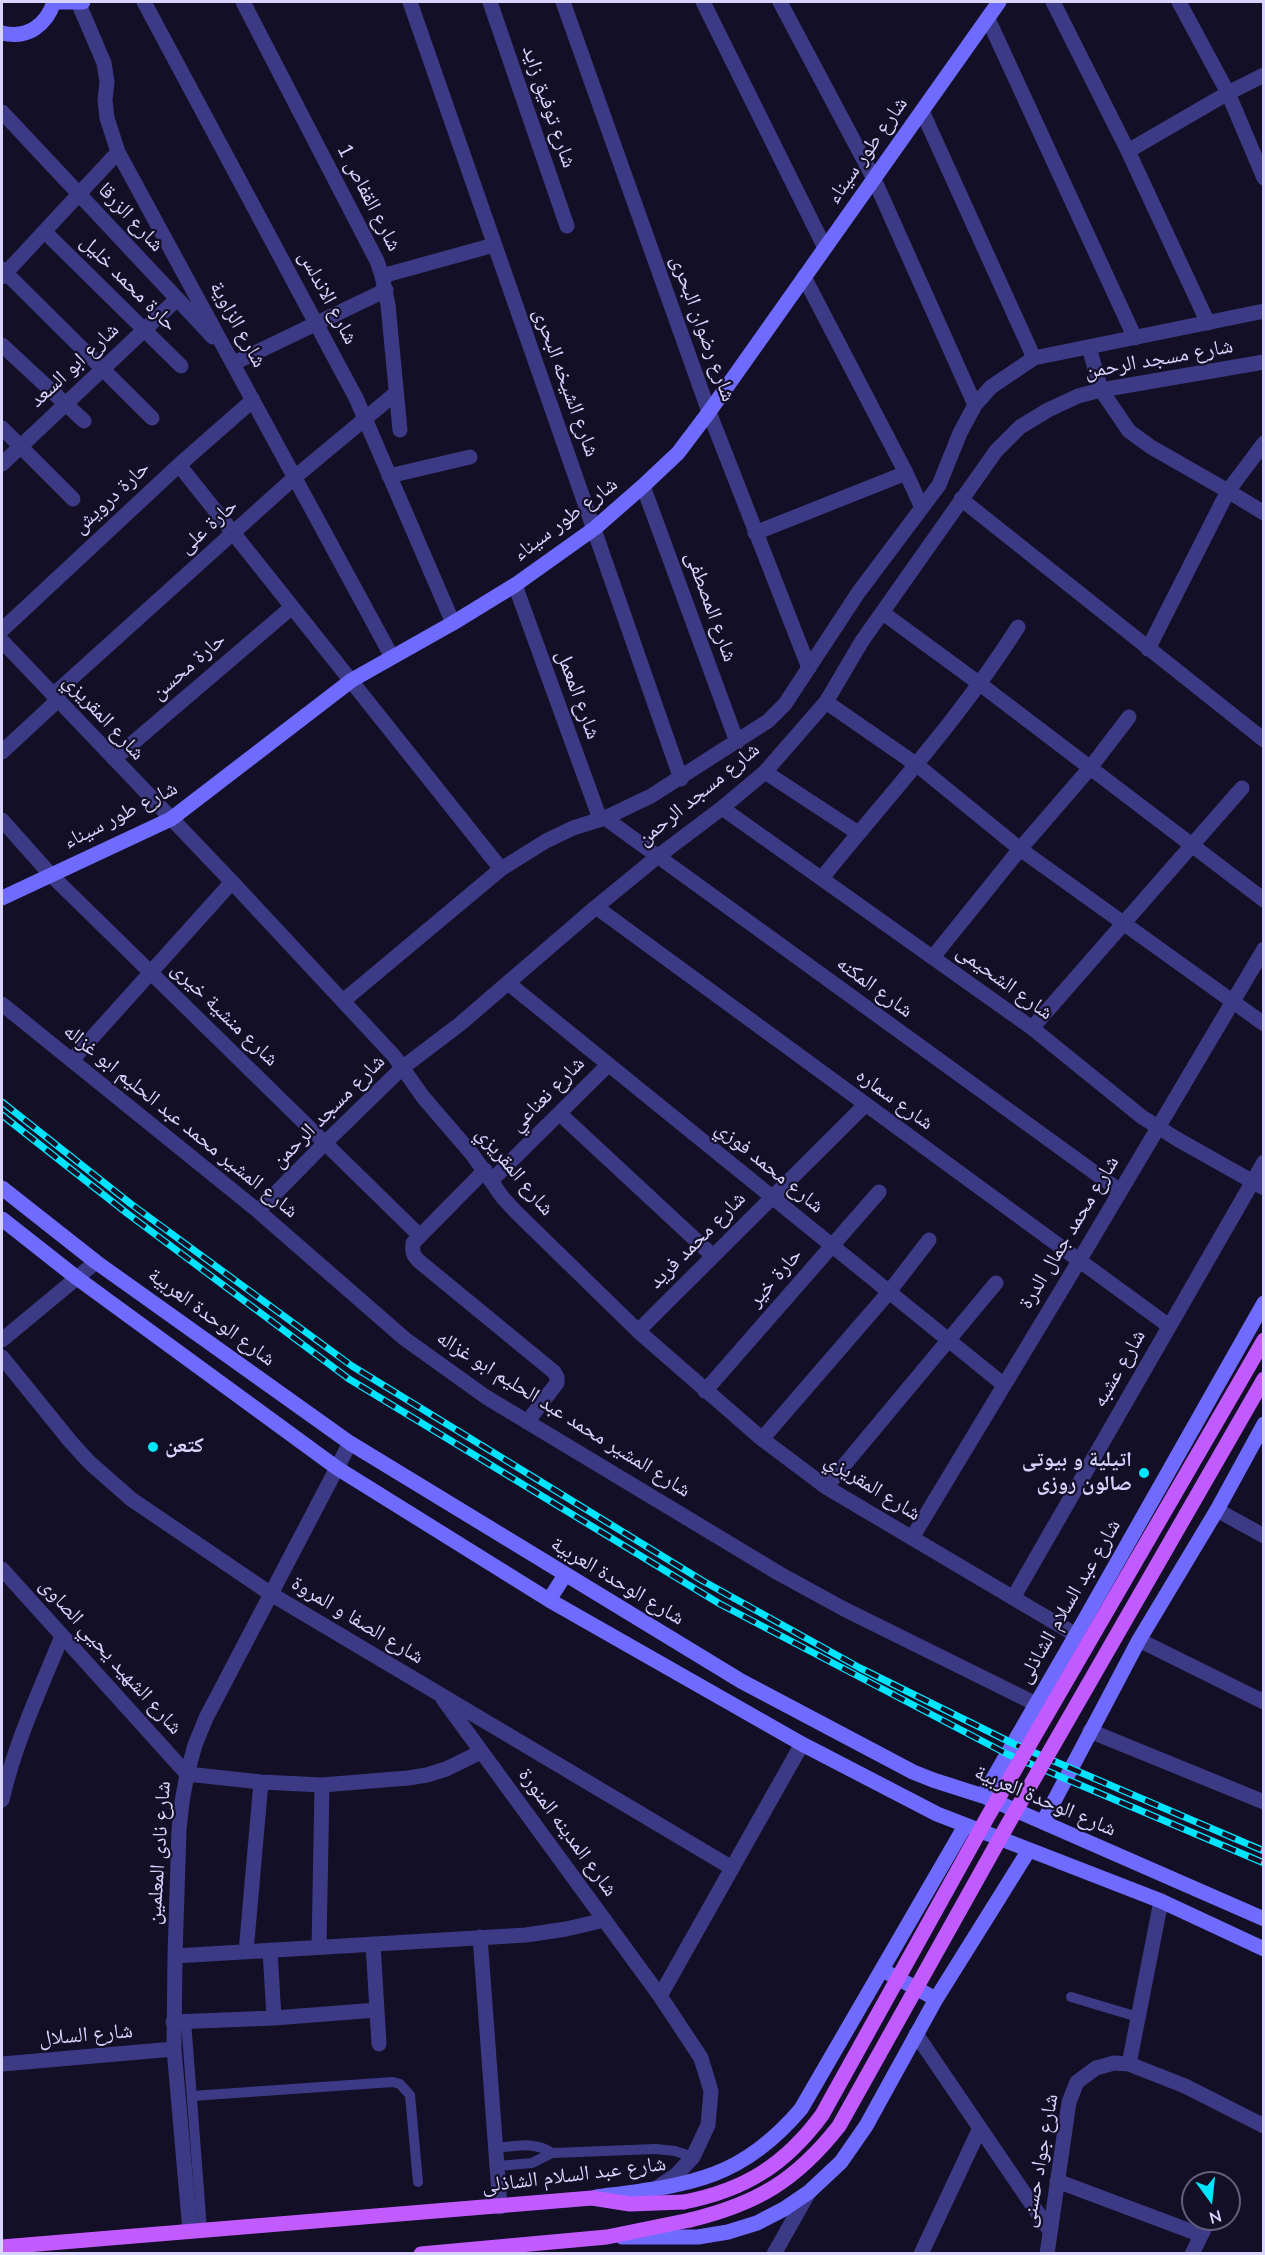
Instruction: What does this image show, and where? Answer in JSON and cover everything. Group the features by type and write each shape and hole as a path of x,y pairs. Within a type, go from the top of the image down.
{"main road":[{"path":"592,2198 630,2204 684,2202 708,2197 752,2180 791,2152 808,2135 822,2115 988,1816 1263,1340"},
{"path":"421,2253 484,2251 607,2238 690,2220 739,2206 763,2195 804,2165 823,2147 838,2126 1263,1378"},
{"name":"شارع عبد السلام الشاذلى","path":"2,2247 592,2198"}],"street":[{"path":"5,36 35,30 44,22 56,2 80,2"},
{"name":"شارع الزاوية","path":"80,2 104,63 107,82 105,100 107,117 118,152 393,657"},
{"name":"شارع الاندلس","path":"144,2 318,324 365,417 453,623"},
{"name":"شارع القفاص 1","path":"243,2 370,246 384,283 400,430"},
{"name":"شارع الشيخه البحرى","path":"410,2 681,779"},
{"name":"شارع توفيق زايد","path":"490,2 567,226"},
{"name":"شارع رضوان البحرى","path":"563,2 709,412 809,668"},
{"path":"703,2 825,248"},
{"path":"780,2 874,179 975,405"},
{"name":"شارع طور سيناء","path":"2,898 171,819 352,680 515,585 594,528 643,486 678,453 709,412 999,2"},
{"path":"1053,2 1128,151 1208,323"},
{"path":"1179,2 1228,93 1263,178"},
{"path":"988,19 1135,338"},
{"path":"1128,151 1263,75"},
{"path":"922,111 1034,358"},
{"name":"شارع الزرقا","path":"3,117 231,358"},
{"path":"118,152 45,232 3,273 152,418"},
{"name":"حارة محمد خليل","path":"45,232 181,366"},
{"path":"231,358 318,324 384,283 494,245"},
{"path":"804,277 922,508"},
{"name":"شارع ابو السعد","path":"2,464 177,299"},
{"name":"شارع مسجد الرحمن","path":"343,1001 501,869 546,841 573,828 602,819 651,796 681,779 768,721 785,704 858,593 939,485 960,433 975,405 991,387 1034,358 1263,311"},
{"path":"2,345 84,422"},
{"path":"1089,347 1101,390 1129,431 1151,447 1263,513"},
{"name":"شارع مسجد الرحمن","path":"258,1211 402,1068 452,1031 596,907 765,772 826,702 856,651 961,499 996,451 1020,427 1078,396 1263,362"},
{"name":"حارة على","path":"2,753 56,697 234,533 365,417 396,393"},
{"name":"حارة درويش","path":"2,630 179,465 253,400"},
{"path":"2,428 73,499"},
{"path":"1148,649 1228,491 1263,443"},
{"path":"389,476 470,458"},
{"path":"179,465 501,869"},
{"path":"755,533 906,473"},
{"name":"شارع المصطفى","path":"643,486 737,742"},
{"path":"961,499 1263,741"},
{"name":"شارع المعمل","path":"515,585 602,819"},
{"name":"حارة محسن","path":"114,759 292,607"},
{"path":"883,613 980,684 1263,900"},
{"path":"822,878 917,765 980,684 1018,627"},
{"name":"شارع المقريزي","path":"2,641 343,1001 402,1068 517,1213 638,1331 762,1439 826,1487 1076,1635"},
{"path":"826,702 917,765 1020,849 1263,1024"},
{"path":"933,957 1020,849 1090,768 1129,717"},
{"path":"765,772 858,833"},
{"path":"1032,1028 1242,788"},
{"name":"شارع الشحيمى","path":"722,808 1032,1028 1128,1106 1158,1127 1258,1185"},
{"name":"شارع المكنه","path":"602,819 1120,1191"},
{"name":"شارع منشية خيرى","path":"2,820 50,874 420,1236"},
{"path":"72,1060 232,882"},
{"name":"شارع سماره","path":"596,907 1169,1326"},
{"name":"شارع محمد جمال الدرة","path":"912,1538 1263,950"},
{"name":"شارع محمد فوزي","path":"508,983 1004,1385"},
{"name":"شارع المشير محمد عبد الحليم ابو غزاله","path":"2,1004 258,1211 405,1339 454,1375 527,1422 780,1574 844,1609 1036,1704"},
{"name":"شارع نعناعي","path":"420,1236 560,1114 609,1065"},
{"name":"شارع محمد فريد","path":"638,1331 865,1105"},
{"path":"560,1114 713,1256"},
{"name":"شارع عشبه","path":"1013,1598 1169,1326 1258,1185 1263,1162"},
{"name":"شارع الوحدة العربية","path":"2,1188 96,1262 350,1443 741,1681 913,1772 982,1796 1263,1919"},
{"name":"حارة خير","path":"705,1391 879,1192"},
{"path":"2,1219 77,1278 337,1468 549,1600 802,1744 910,1801 965,1826 1161,1901 1263,1949"},
{"path":"420,1236 413,1243 414,1257 554,1372 557,1377 557,1383 527,1422"},
{"path":"762,1439 889,1292 929,1240"},
{"path":"2,1340 96,1262"},
{"path":"826,1487 996,1282"},
{"name":"شارع عبد السلام الشاذلى","path":"982,1796 1076,1635 1263,1303"},
{"name":"شارع الصفا و المروة","path":"2,1357 70,1441 109,1481 131,1499 271,1594 732,1868"},
{"path":"1043,1822 1140,1640 1217,1510 1263,1424"},
{"name":"شارع نادى المعلمين","path":"196,2231 174,2049 180,2021 175,1956 179,1830 187,1774 206,1718 350,1443"},
{"path":"1217,1510 1263,1536"},
{"name":"شارع الشهيد يحيي الصاوى","path":"2,1569 187,1774"},
{"path":"549,1600 565,1575"},
{"path":"2,1800 8,1772 23,1730 62,1636"},
{"path":"1140,1640 1263,1701"},
{"name":"شارع المدينه المنورة","path":"440,1694 660,1996 702,2058 711,2091 708,2126 693,2157 676,2175 655,2189"},
{"path":"1090,1731 1263,1802"},
{"path":"660,1996 802,1744"},
{"path":"187,1774 261,1782 322,1785 427,1775 481,1752"},
{"path":"246,1952 261,1782"},
{"path":"319,1947 322,1785"},
{"name":"شارع عبد السلام الشاذلى","path":"592,2198 688,2183 731,2167 763,2148 783,2130 801,2109 965,1826"},
{"path":"607,2238 698,2237 728,2232 757,2223 784,2209 809,2192 841,2162 866,2126 936,1999 1029,1850"},
{"path":"1161,1901 1138,2017 1121,2064 1185,2086 1263,2126"},
{"path":"1222,1930 1233,1906"},
{"path":"175,1956 536,1933 605,1920"},
{"path":"480,1937 500,2207"},
{"path":"373,1944 379,2044"},
{"path":"270,1950 274,2018"},
{"path":"882,1969 936,1999"},
{"path":"180,2021 274,2018 377,2010"},
{"path":"916,2034 1050,2231"},
{"name":"شارع السلال","path":"2,2064 174,2049"},
{"name":"شارع جواد حسنى","path":"1047,2253 1069,2102 1077,2082 1096,2068 1121,2064"},
{"path":"921,2253 980,2128"},
{"path":"1057,2181 1201,2235"},
{"path":"774,2253 809,2192"},
{"path":"1192,2253 1203,2231"}],"lane":[{"path":"1071,1997 1138,2017"},
{"path":"180,2021 192,2096 196,2231"},
{"path":"192,2096 393,2082 400,2084 410,2095 418,2182"},
{"path":"496,2148 543,2146 552,2153"},
{"path":"498,2166 532,2163 552,2153 656,2149 675,2151 693,2157"}],"railway":[{"path":"2,1102 131,1204 352,1366 703,1581 860,1668 1014,1744 1264,1851"},
{"path":"2,1115 128,1214 349,1379 720,1604 1007,1754 1264,1863"}],"place":[{"name":"كتعن","path":"153,1447"},
{"name":"اتيلية و بيوتى صالون روزى","path":"1144,1473"}]}
